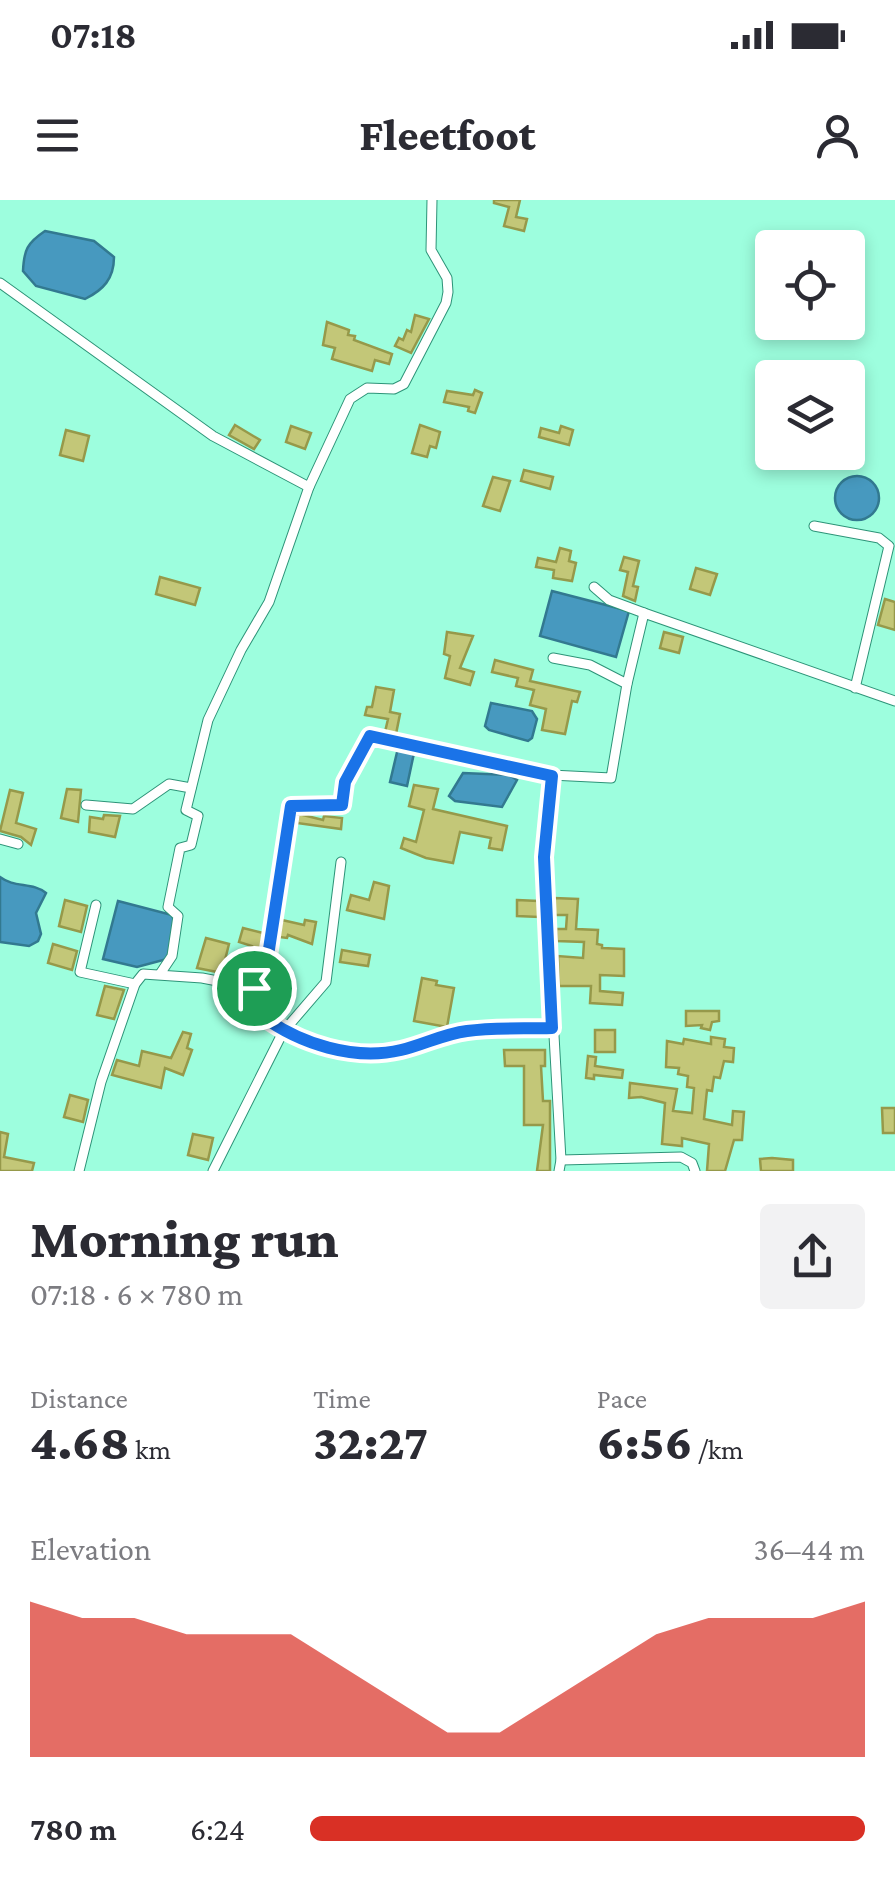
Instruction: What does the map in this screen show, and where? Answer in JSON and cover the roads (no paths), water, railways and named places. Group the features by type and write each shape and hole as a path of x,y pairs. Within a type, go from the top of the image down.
{"street":[{"path":"160,974 172,956 178,916 168,907 180,848 191,845 198,816 186,810 208,720 269,602 309,487 350,399 367,388 394,389 404,384 446,303 447,278 430,241 432,200"},
{"path":"0,283 213,436 309,487"},
{"path":"814,526 879,538 889,546 854,688"},
{"path":"594,587 609,600 644,614 895,701"},
{"path":"254,988 265,975 291,806 342,805 345,782 370,736 552,776 611,778 644,614"},
{"path":"553,658 590,665 627,684"},
{"path":"552,776 544,857 560,1165 681,1157 692,1163 695,1171"},
{"path":"86,804 133,809 169,784 191,788"},
{"path":"0,838 18,844"},
{"path":"213,1171 283,1032 326,982 341,862"},
{"path":"96,905 80,972 134,984"},
{"path":"79,1171 101,1082 134,984 143,974 254,988"},
{"path":"254,988 262,1016 283,1032"}],"water":[{"path":"45,231 94,241 114,257 110,278 102,288 85,299 36,286 23,271 24,258 30,243"},
{"path":"857,476 872,483 879,498 872,513 857,520 842,513 835,498 842,483"},
{"path":"552,591 629,611 616,657 540,636"},
{"path":"491,703 532,711 537,719 532,738 528,741 489,730 485,726"},
{"path":"398,748 414,753 407,786 390,782"},
{"path":"463,773 509,775 517,780 502,807 455,801 449,796"},
{"path":"0,877 46,893 36,913 41,934 29,946 0,942"},
{"path":"118,901 172,915 175,923 167,959 137,967 103,959"}]}
